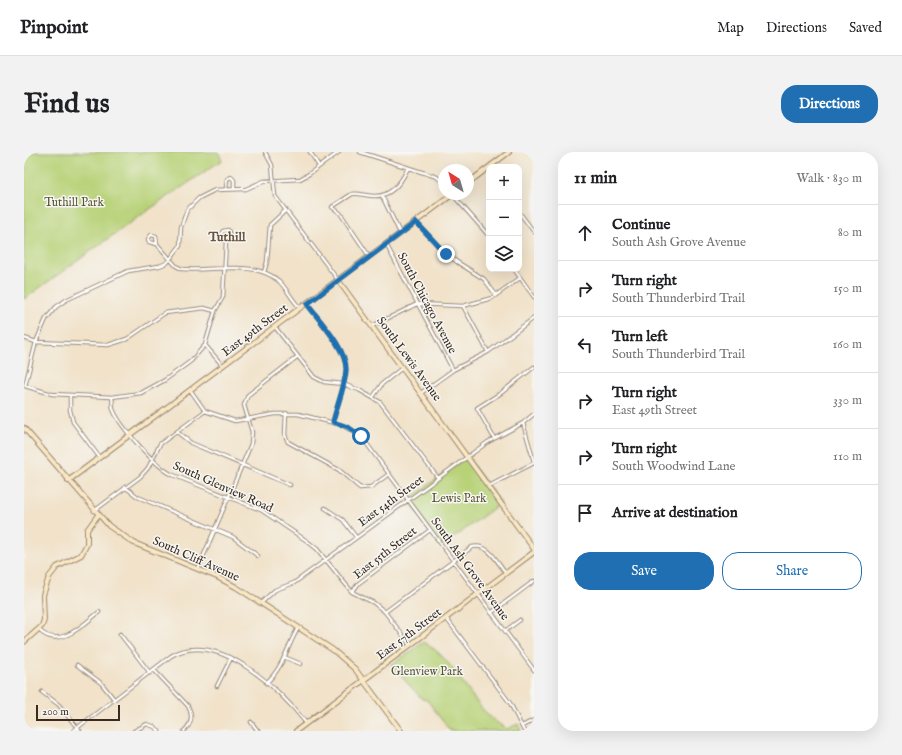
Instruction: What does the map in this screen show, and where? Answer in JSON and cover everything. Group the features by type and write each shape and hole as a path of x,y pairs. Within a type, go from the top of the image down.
{"street":[{"name":"South Lewis Avenue","path":"265,152 272,165 274,194 421,393 534,550"},
{"path":"310,152 319,166"},
{"path":"226,242 223,297 216,312 205,345 191,361 153,388 132,396 70,396 52,394 24,386 36,342 46,319 56,308 66,300 128,271 158,266 170,260 180,246 183,219 192,204 206,193 215,190 246,189 259,182 272,180 300,179 339,152"},
{"path":"360,152 438,178"},
{"path":"495,164 509,152"},
{"path":"370,256 340,213 332,207 352,194 382,196 401,181 408,168"},
{"path":"474,179 486,171"},
{"path":"226,189 227,179 231,177 234,180 234,189"},
{"path":"382,196 400,233"},
{"name":"East 49th Street","path":"68,481 191,391 444,200"},
{"path":"457,200 486,233"},
{"path":"264,272 267,262 270,225 286,210"},
{"path":"522,216 533,229"},
{"path":"416,222 456,262 484,279 496,295"},
{"path":"157,244 149,242 149,236 156,236 157,244 170,260 182,269 224,268 264,272 279,282 300,309"},
{"name":"South Chicago Avenue","path":"386,244 453,370"},
{"path":"516,272 534,297"},
{"path":"372,326 417,304 463,306 496,295 520,278"},
{"path":"307,304 342,353 346,366 333,422"},
{"path":"463,306 488,352"},
{"path":"24,338 36,342 113,344 127,339 165,313 204,308 216,312"},
{"path":"421,393 453,370 488,352 534,318"},
{"path":"275,327 317,379 327,383 343,384 373,397 386,408 438,478"},
{"path":"205,345 223,366"},
{"path":"198,569 216,530 252,441 252,432 244,406 248,395 298,357"},
{"path":"494,438 477,408 501,393 534,367"},
{"path":"373,397 382,384 402,368"},
{"path":"94,511 145,472 160,444 205,411 191,391"},
{"path":"70,396 70,414 73,422 100,458"},
{"name":"South Glenview Road","path":"112,397 115,413 131,435 152,459 170,474 261,510 307,540 318,549 352,592 374,603 385,612 410,646"},
{"name":"South Ash Grove Avenue","path":"205,411 235,422 266,415 286,413 301,414 348,427 361,436 477,595 534,670"},
{"path":"286,413 285,435 288,442 339,470 356,486 364,489 371,487 389,474"},
{"name":"East 54th Street","path":"261,603 270,593 294,583 467,457 494,438 522,423 534,414"},
{"path":"488,486 534,463 522,423"},
{"name":"South Cliff Avenue","path":"24,428 94,511 109,526 127,539 236,587 341,656 364,681 401,731"},
{"path":"177,432 190,443 290,485"},
{"path":"125,488 138,497 233,537 258,556"},
{"path":"325,508 343,520 356,537"},
{"path":"24,642 39,630 44,620 43,595 49,576 57,567 81,555 87,544 88,530 98,515"},
{"name":"East 55th Street","path":"352,592 359,583 430,530"},
{"path":"385,612 472,547 480,546 488,550 506,573"},
{"name":"East 57th Street","path":"296,731 364,681 534,550"},
{"path":"491,613 534,581"},
{"path":"39,630 44,635 57,638 65,636 98,612"},
{"path":"446,618 510,703 524,731"},
{"path":"505,631 520,620"},
{"path":"266,683 277,672 298,628"},
{"path":"120,634 150,673"},
{"path":"73,731 171,656 188,650 211,650 231,658 250,669 292,705 306,723"},
{"path":"284,657 301,664"},
{"path":"217,686 231,658"},
{"path":"77,665 101,683 114,699"},
{"path":"154,670 191,711 191,722 184,731"},
{"path":"42,692 59,705 80,731"},
{"path":"522,726 534,720"},
{"path":"251,722 258,731"},
{"path":"134,731 147,724 155,727 159,731"}],"green space":[{"name":"Tuthill Park","path":"24,152 218,152 222,160 144,213 24,299"},
{"name":"Lewis Park","path":"467,457 501,503 442,546 408,500"},
{"name":"Glenview Park","path":"424,642 447,662 483,710 507,729 518,724 521,731 450,731 427,700 422,699 391,665"}],"district":[{"name":"Tuthill","path":"227,237"}],"route":[{"path":"361,436 348,427 333,422 345,376 345,361 340,349 307,304 416,222 446,254"}]}
